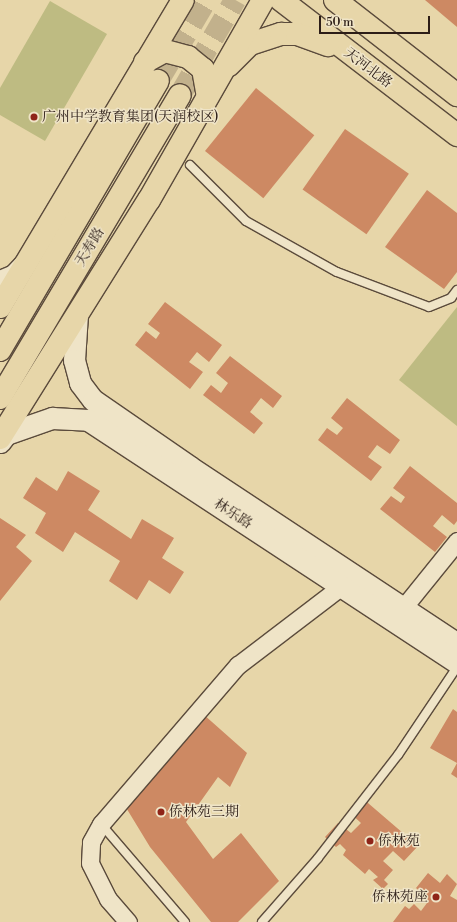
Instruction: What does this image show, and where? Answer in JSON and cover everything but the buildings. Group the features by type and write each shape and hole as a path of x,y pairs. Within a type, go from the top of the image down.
{"main road":[{"path":"0,307 183,0"},
{"path":"0,438 149,200 264,0"},
{"name":"天河北路","path":"281,0 361,63 457,135"},
{"path":"336,0 457,95"},
{"path":"352,0 387,40"},
{"path":"208,96 232,61 250,44 280,34 297,34 313,39 361,63"},
{"path":"145,62 165,51 188,57 203,70 208,96"},
{"name":"天寿路","path":"0,350 158,81"},
{"name":"天寿路","path":"0,398 180,95"}],"street":[{"path":"0,281 14,275 31,257"},
{"name":"林乐路","path":"78,314 74,360 80,383 93,400 349,581 457,662"},
{"name":"林乐路","path":"0,442 6,434 52,418 88,420 349,581 403,608 457,644"},
{"path":"403,608 457,542"},
{"path":"128,922 108,899 90,863 91,842 101,824 238,665 349,581"}],"lane":[{"path":"190,165 246,221 337,272 429,307 451,298 457,290"},
{"path":"262,922 318,858 398,755 457,667"},
{"path":"101,824 184,922"}],"shaded area":[{"path":"50,1 107,34 45,141 0,115 0,88"},
{"path":"457,307 457,426 399,380"}],"tunnel":[{"path":"158,81 206,0"},
{"path":"180,95 235,0"}],"place":[{"name":"广州中学教育集团(天润校区)","path":"34,117"},
{"name":"侨林苑三期","path":"161,812"},
{"name":"侨林苑","path":"370,841"},
{"name":"侨林苑座","path":"436,897"}]}
